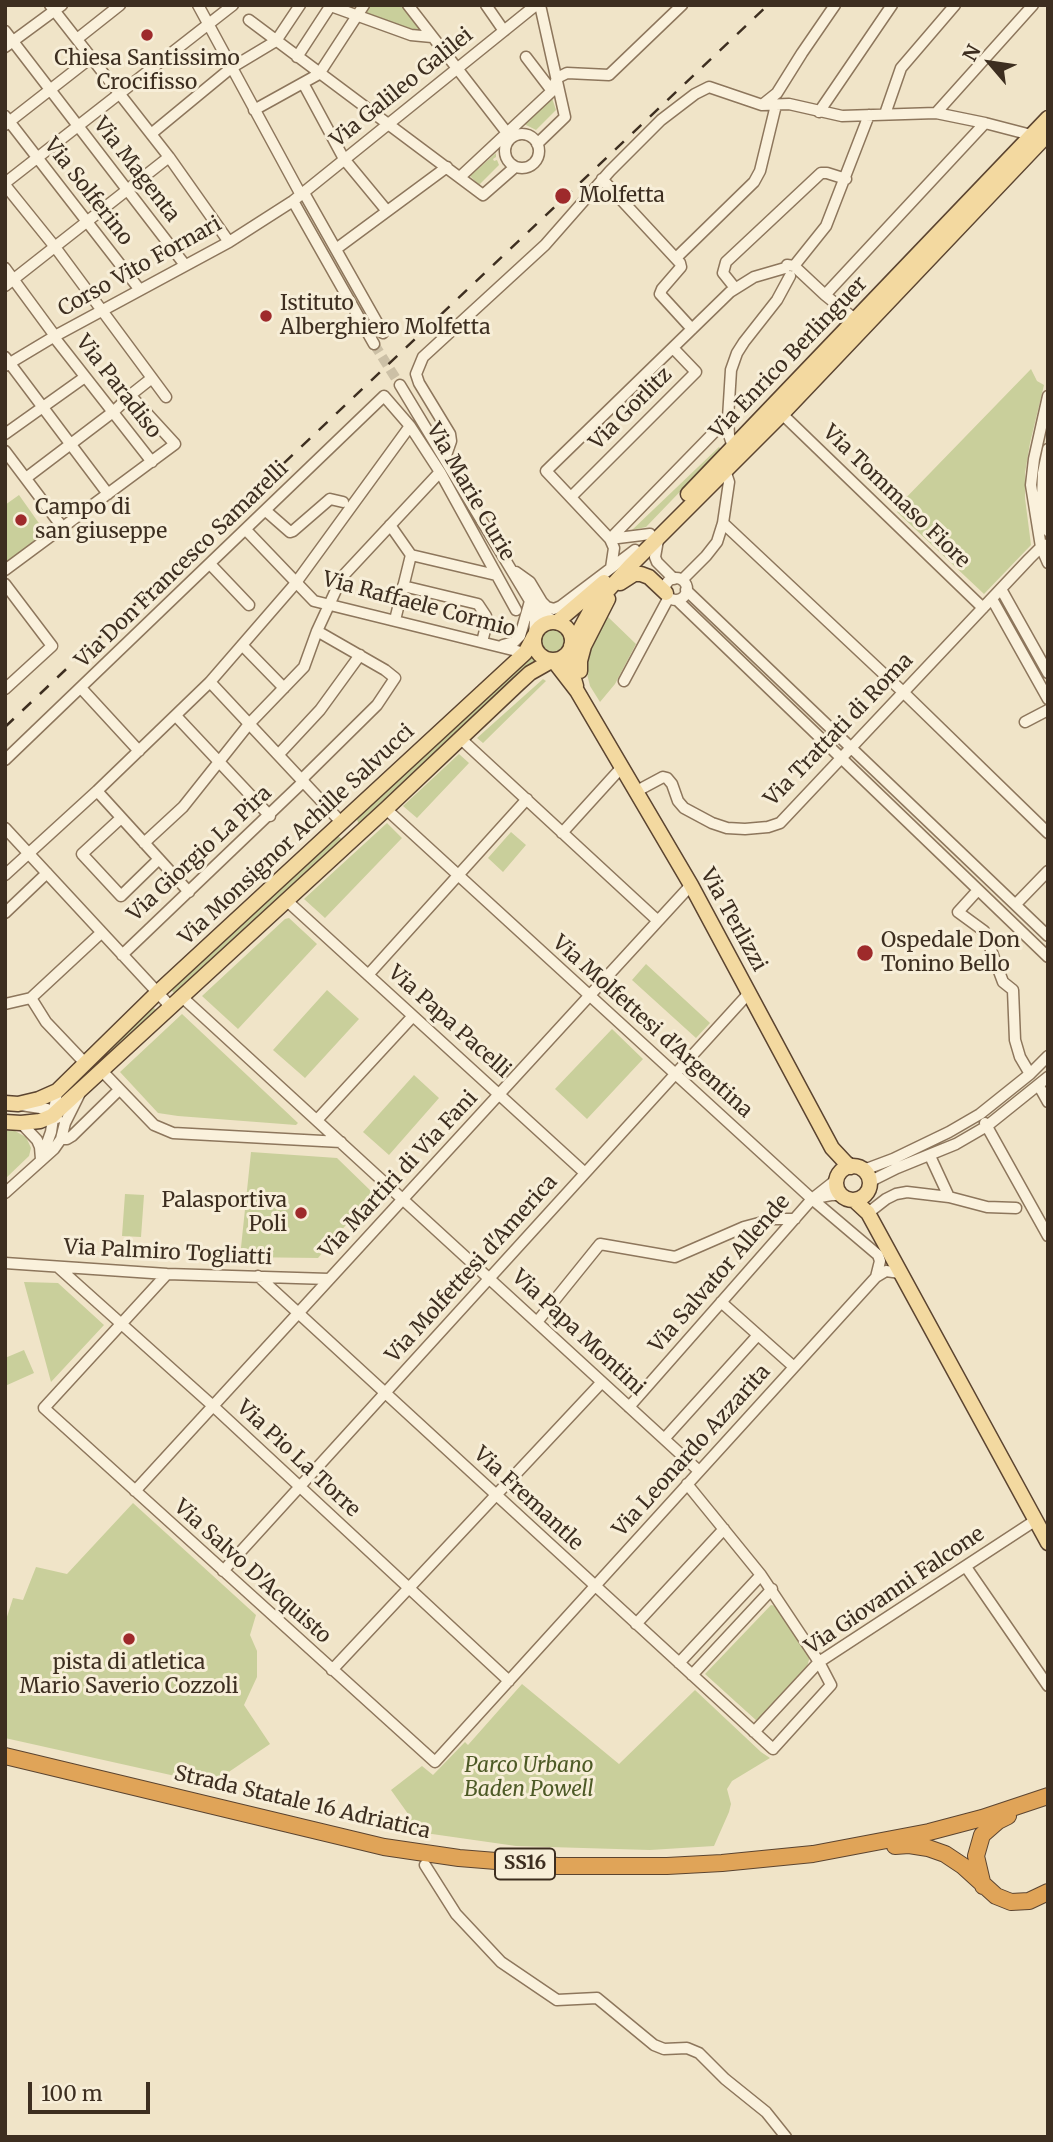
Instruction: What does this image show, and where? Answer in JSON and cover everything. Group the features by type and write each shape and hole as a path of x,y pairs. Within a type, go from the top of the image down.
{"highway":[{"name":"Strada Statale 16 Adriatica","path":"5,1746 386,1836 494,1851 572,1856 667,1856 810,1844 891,1830 1048,1786"},
{"name":"Strada Statale 16 Adriatica","path":"5,1756 384,1847 459,1858 546,1865 640,1867 722,1863 834,1850 929,1832 1048,1797"},
{"path":"983,1886 976,1856 982,1835 998,1821 1048,1797"},
{"path":"834,1850 909,1845 928,1848 945,1854 963,1866 996,1896 1011,1902 1030,1901 1048,1892"}],"main road":[{"name":"Via Enrico Berlinguer","path":"571,646 590,611 733,447 1048,118"},
{"name":"Via Enrico Berlinguer","path":"557,622 655,535 782,414 1047,136"},
{"name":"Via Terlizzi","path":"592,716 580,673 580,661 584,646 611,593 634,574 649,577 674,589"},
{"path":"557,622 567,628 571,646 566,654 553,660 546,659 536,650 534,636 543,625 557,622"},
{"name":"Via Monsignor Achille Salvucci","path":"57,1091 158,992 526,653 534,636"},
{"name":"Via Terlizzi","path":"571,646 572,672 577,691"},
{"name":"Via Terlizzi","path":"553,660 577,691 691,885 832,1148 846,1163 867,1175 859,1198 836,1187 832,1148"},
{"name":"Via Monsignor Achille Salvucci","path":"59,1119 83,1088 512,689 530,673 553,660"},
{"name":"Via Terlizzi","path":"512,689 536,676 547,673 554,675 592,716"},
{"path":"12,1103 39,1099 57,1091"},
{"path":"5,1122 59,1119"},
{"path":"837,1178 843,1170 856,1168"},
{"path":"859,1198 1048,1543"}],"street":[{"path":"76,39 120,5"},
{"path":"198,5 374,344"},
{"path":"151,134 231,68 276,41 300,5"},
{"path":"254,110 319,74 364,5"},
{"path":"408,5 509,136"},
{"path":"486,5 504,31"},
{"path":"537,144 565,117 558,78 538,5"},
{"name":"Via Galileo Galilei","path":"299,196 538,5"},
{"path":"460,177 509,136 552,91 558,78 567,73 609,75 682,5"},
{"path":"762,105 777,93 835,5"},
{"path":"819,112 892,5"},
{"path":"884,114 901,68 954,5"},
{"path":"936,113 1033,5"},
{"path":"297,57 330,6 411,35 432,37"},
{"path":"9,44 55,7 76,39 169,157 229,242"},
{"path":"166,397 5,184 208,24 234,8"},
{"path":"250,20 483,195 515,167"},
{"name":"Via Magenta","path":"5,31 9,44 50,90 185,265"},
{"path":"7,121 92,57"},
{"path":"526,57 552,91"},
{"path":"785,81 784,90 789,104"},
{"path":"303,83 344,159 387,211"},
{"path":"445,458 451,441 450,434 416,374 423,357 545,245 603,179 661,120 695,94 709,88 762,105 789,104 842,116 936,113 985,122 1031,136 1047,136"},
{"path":"692,329 660,294 679,261 754,182 762,165 776,105"},
{"path":"733,447 727,418 731,370 737,353 777,300 791,270 826,226 869,116"},
{"name":"Via Solferino","path":"7,121 140,290"},
{"path":"825,295 985,122"},
{"path":"528,135 537,144 539,155 533,164 526,168 515,167 508,161 506,146 509,136 528,135"},
{"path":"10,283 169,157"},
{"path":"337,250 447,167"},
{"path":"735,288 723,273 726,262 821,173 846,179"},
{"path":"603,179 679,261"},
{"path":"299,196 337,250 383,333"},
{"name":"Corso Vito Fornari","path":"7,362 229,242 299,196"},
{"name":"Via Paradiso","path":"5,268 10,283 55,336 152,462"},
{"path":"611,568 614,548 610,538 546,471 735,288 754,277 791,270 856,320"},
{"name":"Via Gorlitz","path":"571,497 696,372 673,348"},
{"path":"7,362 108,494"},
{"path":"5,434 85,377"},
{"path":"26,478 113,412 152,378"},
{"path":"400,385 530,601 541,614 557,622"},
{"path":"5,570 175,444 130,396"},
{"name":"Via Marie Curie","path":"384,396 410,426 440,472 516,610"},
{"name":"Via Don Francesco Samarelli","path":"5,760 384,396"},
{"path":"1048,396 1044,433 1031,485 1048,563"},
{"name":"Via Tommaso Fiore","path":"782,414 982,608"},
{"path":"610,538 727,418"},
{"path":"5,875 210,682 295,584 410,426"},
{"path":"1048,449 1043,473 1042,499 1048,531"},
{"path":"5,451 63,528"},
{"path":"624,681 674,589 717,542 723,523 729,482 725,470"},
{"path":"144,844 183,807 249,724 306,663 317,631 342,577 440,472"},
{"path":"266,510 289,532 327,501 335,499 343,502"},
{"path":"723,523 1048,833"},
{"path":"390,525 411,555 496,575"},
{"name":"Via Raffaele Cormio","path":"246,530 314,601 526,653"},
{"path":"610,538 655,535 655,557 674,589 759,680 1048,957"},
{"name":"Via Trattati di Roma","path":"635,792 663,777 667,778 684,808 712,824 745,829 768,827 780,822 1044,546"},
{"path":"512,569 530,582 547,607 554,609 635,550"},
{"path":"394,620 411,555"},
{"path":"210,565 249,605"},
{"path":"630,566 647,569 770,668 1048,936"},
{"path":"5,584 52,646 5,689"},
{"path":"404,586 478,604 486,616 482,642"},
{"path":"1001,589 1048,673"},
{"path":"992,599 1048,699"},
{"path":"530,601 535,621 534,636"},
{"path":"499,646 514,642 520,636 530,601"},
{"path":"279,754 320,710 360,655 317,631"},
{"path":"242,645 284,688"},
{"name":"Via Giorgio La Pira","path":"122,954 270,816 377,705 395,678 360,655"},
{"path":"759,680 770,668"},
{"path":"210,682 303,780 351,841"},
{"path":"81,688 139,751"},
{"path":"1025,722 1048,710"},
{"path":"176,716 270,816"},
{"path":"461,738 657,921"},
{"path":"562,833 621,768"},
{"path":"97,791 189,892"},
{"path":"368,975 527,799"},
{"name":"Via Molfettesi d'Argentina","path":"386,809 812,1199 872,1249"},
{"path":"121,818 82,854 121,896 159,859"},
{"path":"923,835 933,825"},
{"name":"Via Papa Montini","path":"5,828 158,992 177,1002 317,1120 699,1471"},
{"path":"1016,904 1048,871"},
{"path":"982,872 958,912 984,931 1003,982 1013,990 1015,1040 1020,1057 1030,1074"},
{"path":"5,913 47,873"},
{"name":"Via Martiri di Via Fani","path":"135,1491 691,885"},
{"name":"Via Papa Pacelli","path":"286,900 585,1173"},
{"path":"5,1004 31,998 102,933"},
{"name":"Via Molfettesi d'America","path":"223,1570 749,993"},
{"path":"31,998 46,1022 84,1062"},
{"path":"317,1120 413,1016"},
{"path":"856,1168 869,1168 892,1159 980,1114 1048,1056"},
{"path":"102,1071 154,1125 173,1133 341,1142"},
{"path":"859,1198 897,1168 930,1156 987,1126 1048,1077"},
{"path":"1039,1086 1048,1102"},
{"path":"61,1139 72,1136 119,1090"},
{"path":"5,1193 54,1149 61,1139 57,1091"},
{"path":"12,1103 47,1109 59,1119"},
{"path":"980,1114 1048,1236"},
{"path":"41,1160 59,1119"},
{"path":"21,1123 37,1140 41,1160"},
{"path":"930,1156 949,1198"},
{"name":"Via Salvator Allende","path":"629,1407 812,1199 837,1178"},
{"path":"812,1199 831,1195 886,1199 906,1192 987,1206 1016,1208"},
{"path":"859,1198 874,1238 872,1249 880,1261 876,1277"},
{"path":"537,1322 600,1244 675,1257 744,1227 774,1219 795,1219"},
{"name":"Via Palmiro Togliatti","path":"5,1263 59,1268 329,1279"},
{"name":"Via Pio La Torre","path":"59,1268 213,1406 509,1681"},
{"path":"876,1277 886,1271 900,1273"},
{"path":"122,1324 167,1273"},
{"name":"Via Fremantle","path":"258,1276 773,1749 831,1685 819,1662"},
{"name":"Via Leonardo Azzarita","path":"435,1762 876,1277"},
{"path":"721,1302 794,1367"},
{"name":"Via Salvo D'Acquisto","path":"122,1324 44,1408 435,1762"},
{"path":"664,1439 758,1335"},
{"path":"332,1670 601,1382"},
{"path":"687,1484 772,1589 819,1662"},
{"name":"Via Giovanni Falcone","path":"754,1732 819,1662 1035,1520"},
{"path":"636,1624 724,1529"},
{"path":"966,1567 1048,1686"},
{"path":"679,1663 761,1575"},
{"path":"692,1675 772,1589"},
{"path":"425,1866 456,1914 501,1962 557,2000 597,1998 654,2045 664,2049 687,2048 699,2053 725,2079 766,2112 786,2137"}],"green space":[{"path":"368,5 401,5 422,31 418,33 360,15"},
{"path":"552,98 556,110 536,130 524,124"},
{"path":"496,153 493,159 497,160 499,165 479,185 470,176"},
{"path":"1031,369 1037,381 1044,385 1025,473 1031,545 984,594 897,512 900,508 898,506"},
{"path":"719,447 721,449 646,527 632,530"},
{"name":"Campo di san giuseppe","path":"19,495 48,536 5,567 5,505"},
{"path":"607,616 636,644 615,684 600,702 590,686 585,666 587,654"},
{"path":"553,629 561,633 565,641 561,649 553,653 545,649 541,641 545,633"},
{"path":"530,650 543,662 359,824 358,817 521,665"},
{"path":"543,679 546,681 483,743 477,738"},
{"path":"459,754 469,763 417,818 403,806"},
{"path":"387,823 402,838 325,918 304,899"},
{"path":"511,832 526,845 503,872 488,858"},
{"path":"338,836 343,840 175,994 172,991 173,988"},
{"path":"289,918 317,944 238,1029 202,996"},
{"path":"646,964 710,1023 696,1038 632,980"},
{"path":"327,990 359,1019 305,1078 273,1050"},
{"path":"153,1007 158,1012 106,1060 103,1055"},
{"path":"182,1014 298,1123 296,1125 158,1113 120,1072"},
{"path":"612,1029 643,1059 587,1119 555,1089"},
{"path":"414,1075 439,1098 389,1155 363,1132"},
{"path":"5,1131 15,1131 26,1137 31,1148 29,1156 5,1179"},
{"name":"Palasportiva Poli","path":"251,1152 337,1158 373,1193 318,1258 240,1257"},
{"path":"125,1194 144,1195 141,1237 122,1236"},
{"path":"24,1282 58,1283 104,1325 51,1382"},
{"path":"24,1350 34,1373 5,1386 5,1358"},
{"name":"pista di atletica Mario Saverio Cozzoli","path":"133,1503 256,1615 250,1635 257,1651 257,1677 244,1705 270,1744 211,1784 5,1738 5,1623 13,1598 23,1600 36,1567 67,1574"},
{"path":"771,1605 776,1606 810,1656 807,1667 757,1721 705,1674"},
{"name":"Parco Urbano Baden Powell","path":"522,1684 619,1764 695,1690 770,1758 732,1781 727,1789 731,1804 729,1812 714,1846 650,1850 516,1846 390,1828 411,1818 391,1790 422,1766 433,1775 465,1742 468,1745"}],"tunnel":[{"path":"374,344 400,385"}],"railway":[{"path":"5,727 768,5"}],"place":[{"name":"Chiesa Santissimo Crocifisso","path":"147,35"},
{"name":"Molfetta","path":"563,196"},
{"name":"Istituto Alberghiero Molfetta","path":"266,316"},
{"name":"Campo di san giuseppe","path":"21,520"},
{"name":"Ospedale Don Tonino Bello","path":"865,953"},
{"name":"Palasportiva Poli","path":"301,1213"},
{"name":"pista di atletica Mario Saverio Cozzoli","path":"129,1639"}]}
